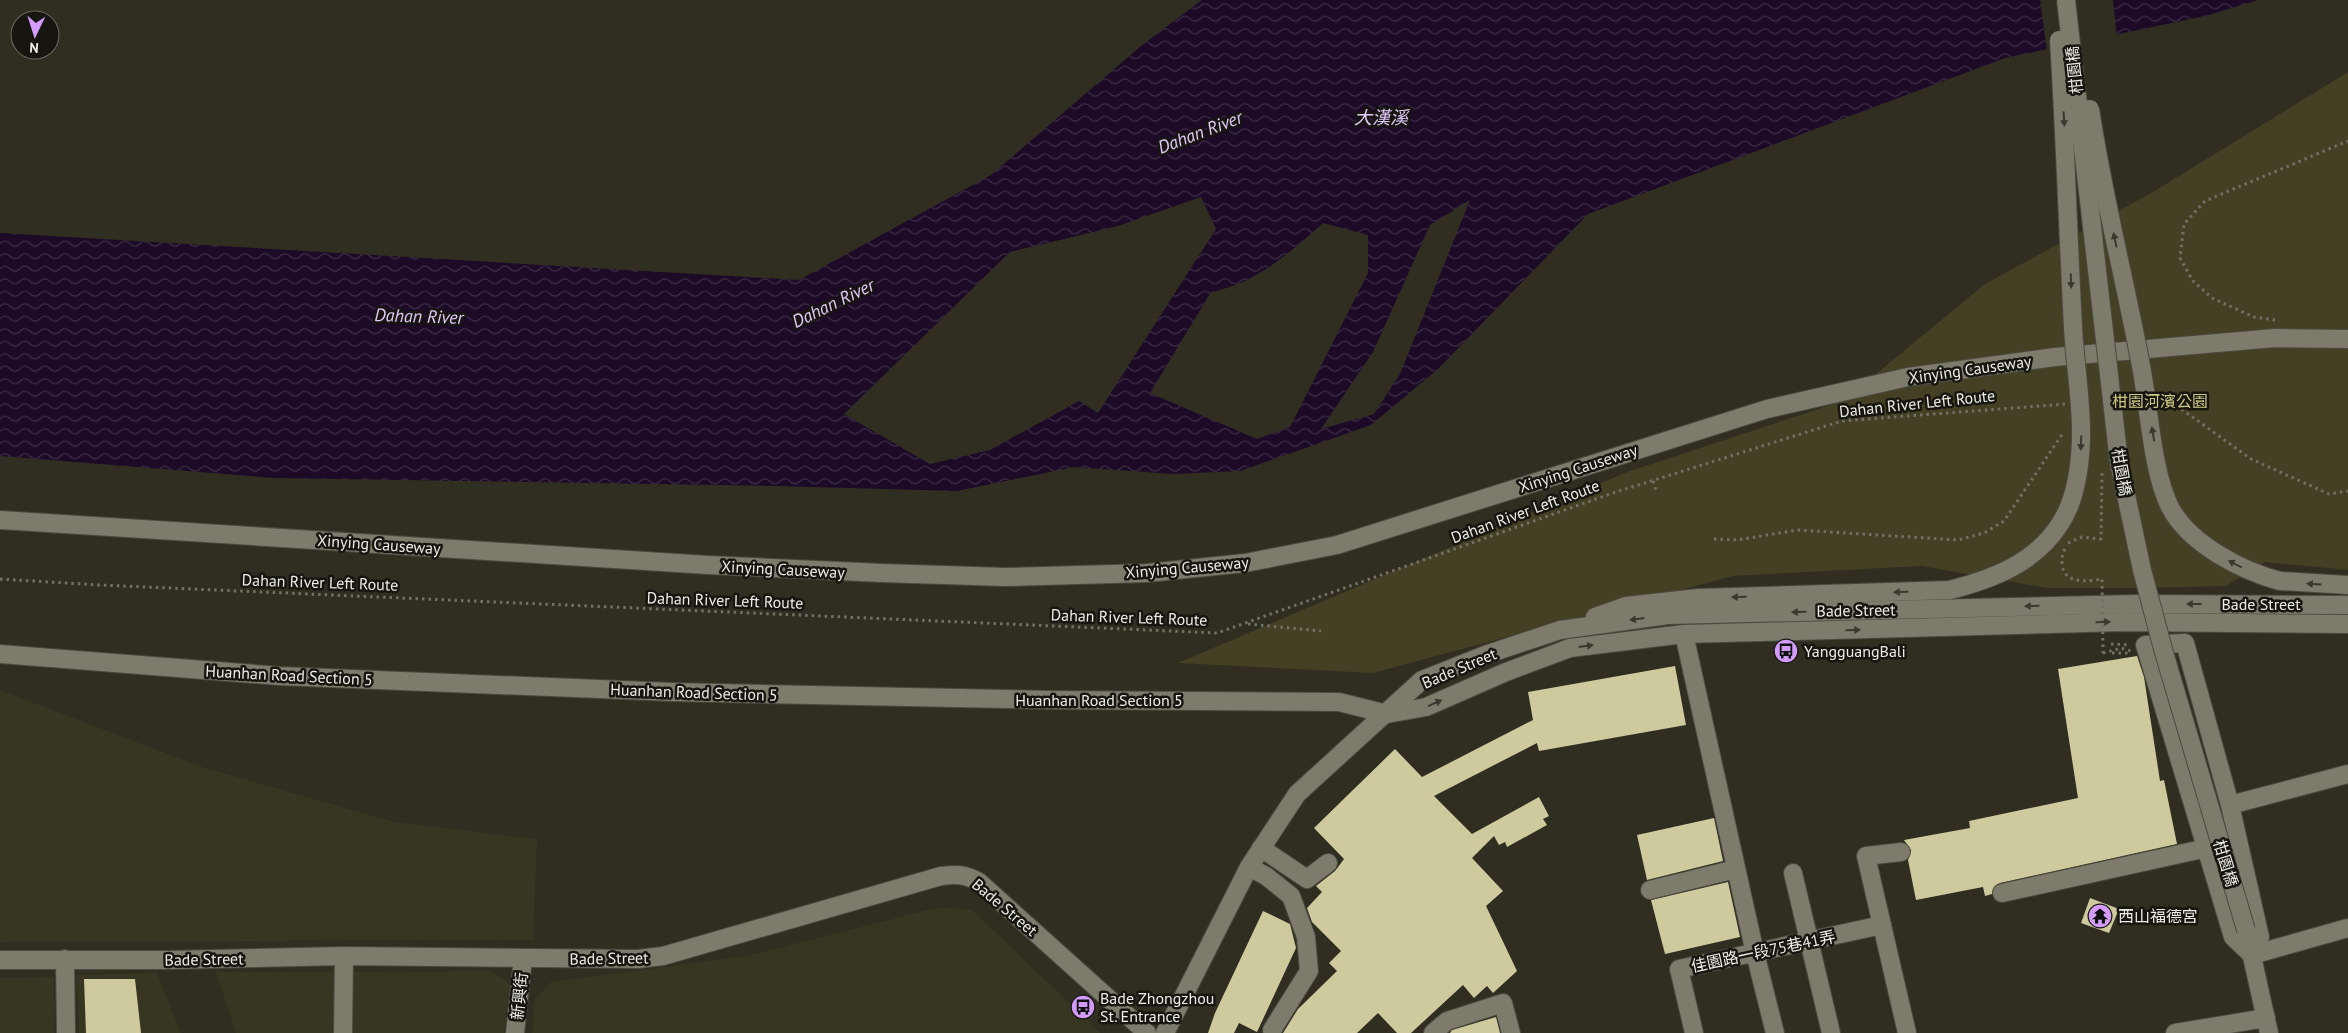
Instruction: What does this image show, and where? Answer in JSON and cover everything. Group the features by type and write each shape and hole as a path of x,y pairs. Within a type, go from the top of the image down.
{"street":[{"path":"1560,630 1626,606 1698,598 1950,590 1987,580 2024,560 2045,543 2061,523 2073,498 2081,439 2073,328 2057,0"},
{"name":"柑園橋","path":"2066,0 2119,462 2142,570 2163,649 2246,930 2268,1026"},
{"path":"2073,0 2093,131 2141,366 2160,479 2170,507 2188,529 2219,556 2256,575 2280,581 2348,585"},
{"name":"Xinying Causeway","path":"0,520 843,572 1005,577 1148,573 1245,563 1337,545 1767,409 1908,377 2055,358 2256,340 2348,339"},
{"name":"Bade Street","path":"1165,1033 1248,867 1296,794 1387,714 1422,680 1485,655 1560,630 1668,615 2135,604 2348,604"},
{"name":"Bade Street","path":"1387,714 1426,707 1506,672 1570,648 1684,634 2123,622 2348,624"},
{"path":"1684,634 1755,953 1775,1033"},
{"path":"2185,643 2230,805 2260,937 2252,955 2233,937 2145,644 2185,643"},
{"name":"Huanhan Road Section 5","path":"0,654 280,676 672,692 1039,700 1339,702 1387,714"},
{"path":"2230,805 2348,774"},
{"path":"1261,848 1307,879 1328,863"},
{"path":"2002,893 2207,848"},
{"path":"1901,852 1866,856 1907,1033"},
{"path":"1248,867 1266,876 1291,896 1306,937 1309,972 1272,1030"},
{"path":"1650,890 1736,868"},
{"path":"1793,873 1831,1033"},
{"name":"Bade Street","path":"0,960 65,959 170,966 344,956 638,960 663,956 941,876 956,874 967,876 979,882 1146,1033"},
{"name":"佳園路一段75巷41弄","path":"1694,1033 1679,969 1882,925"},
{"path":"2252,955 2348,928"},
{"path":"343,1033 344,956"},
{"name":"新興街","path":"515,1033 523,958"},
{"path":"65,959 66,1033"},
{"path":"1433,1033 1447,1021 1503,1003 1512,1033"},
{"path":"2175,1033 2268,1026"}],"path":[{"path":"2282,320 2254,317 2212,298 2193,281 2180,258 2184,224 2205,201 2348,141"},
{"name":"Dahan River Left Route","path":"0,579 99,586 1217,633 1653,480 1842,421 2041,404 2074,404"},
{"path":"2157,405 2177,406 2251,459 2329,494 2348,491"},
{"path":"1714,539 1737,540 1798,530 1958,540 1984,533 2004,521 2067,427"},
{"path":"2102,473 2101,539 2074,539 2068,543 2062,554 2063,568 2069,578 2080,582 2102,579 2103,653 2121,648 2136,653 2112,653"},
{"path":"1653,480 1656,490"},
{"path":"1245,624 1321,631"},
{"path":"2111,644 2134,646"}],"shaded area":[{"path":"0,690 202,767 394,822 537,839 533,940 0,942"},
{"path":"940,907 972,910 1101,1033 532,1033 535,999 551,982 746,956"},
{"path":"491,971 510,984 504,1033 236,1033 216,972"},
{"path":"157,973 181,1033 79,1033 77,975"},
{"path":"54,977 54,1033 0,1033 0,978"}],"green space":[{"name":"柑園河濱公園","path":"2348,72 2348,570 2265,562 2226,586 2131,588 2047,588 1922,566 1733,576 1373,673 1178,663 1627,472 1843,401 1985,284 2153,192"}],"water":[{"name":"大漢溪","path":"1202,0 2258,0 2205,16 2005,58 1588,214 1438,369 1371,425 1240,471 1174,474 1074,467 957,491 775,486 274,478 0,456 0,233 799,280 991,175 1141,46","holes":["1201,197 1216,229 1098,413 1079,401 990,450 930,464 844,414 1010,252 1118,226","1470,200 1400,374 1374,414 1321,429 1373,352 1430,225","1323,223 1368,235 1368,273 1290,427 1257,439 1150,393 1211,292 1243,282 1257,274 1272,265"]}],"pier":[{"path":"2040,0 2113,0 2117,37 2047,52"}],"building":[{"path":"2137,656 2144,677 2160,781 2164,780 2177,844 2000,883 1995,886 1992,894 1985,896 1983,887 1916,900 1908,860 1911,850 1904,840 1970,828 1969,821 2078,798 2058,669"},
{"path":"1675,666 1686,725 1539,751 1537,743 1434,796 1472,834 1539,797 1549,816 1543,819 1547,825 1507,847 1505,842 1499,845 1494,836 1472,858 1503,891 1486,906 1517,971 1493,993 1487,986 1474,998 1463,985 1411,1033 1397,1033 1378,1013 1357,1033 1283,1033 1298,1009 1337,971 1329,963 1341,951 1312,922 1307,908 1322,892 1316,886 1335,871 1344,859 1314,828 1395,749 1422,777 1533,720 1528,692"},
{"path":"1714,818 1723,861 1647,880 1637,835"},
{"path":"1728,882 1740,937 1665,954 1651,900"},
{"name":"西山福德宮","path":"2090,898 2119,909 2109,933 2081,923"},
{"path":"1263,911 1290,924 1296,948 1257,1032 1239,1023 1234,1033 1208,1033 1215,1013"},
{"path":"84,979 135,979 141,1033 86,1033"},
{"path":"1496,1017 1500,1033 1450,1033 1452,1030"}],"place":[{"name":"YangguangBali","path":"1786,651"},
{"name":"西山福德宮","path":"2100,916"},
{"name":"Bade Zhongzhou St. Entrance","path":"1083,1007"}],"water label":[{"name":"Dahan River","path":"1200,132"},
{"name":"Dahan River","path":"833,303"},
{"name":"Dahan River","path":"419,316"}]}
